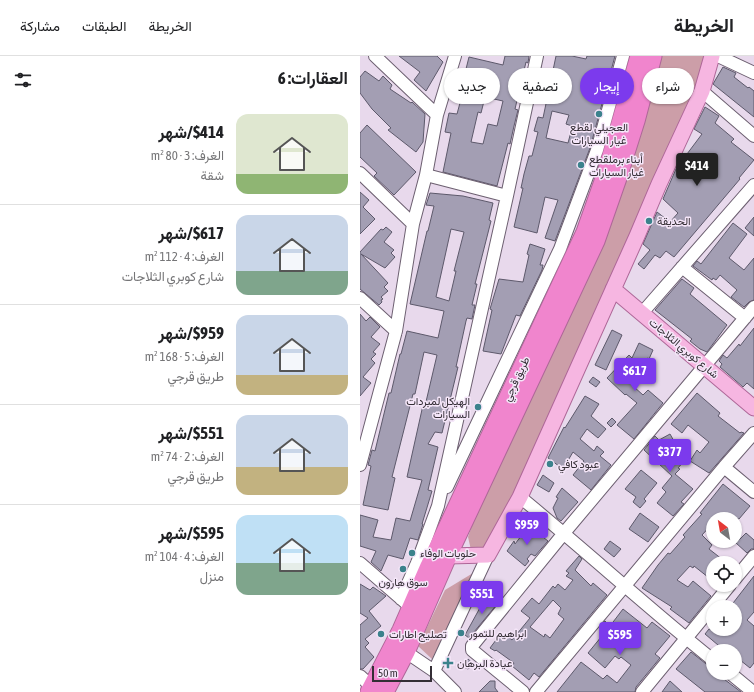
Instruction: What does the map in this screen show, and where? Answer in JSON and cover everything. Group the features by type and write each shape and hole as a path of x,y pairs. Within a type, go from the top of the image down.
{"highway":[{"name":"طريق قرجي","path":"372,687 407,640 448,556 584,232 607,170 639,56"},
{"name":"طريق قرجي","path":"407,640 406,603 503,423 596,241 636,122 652,56"}],"main road":[{"path":"448,556 488,555 520,497 702,91 712,56"},
{"name":"شارع كوبري الثلاجات","path":"613,289 754,408"}],"street":[{"path":"375,56 437,115"},
{"path":"360,465 364,431 396,331 413,224 426,175 437,115 455,56"},
{"path":"438,506 507,196 536,56"},
{"path":"360,563 406,603 417,563 438,506 560,249 597,150 623,56"},
{"path":"718,56 754,73"},
{"path":"702,91 754,136"},
{"path":"360,173 413,224"},
{"path":"426,175 507,196"},
{"path":"642,313 754,185"},
{"path":"682,267 745,318"},
{"path":"360,298 396,331"},
{"path":"523,692 472,650 472,646 564,533 754,307"},
{"path":"536,692 724,467 754,434"},
{"path":"724,467 754,492"},
{"path":"520,497 706,654"},
{"path":"434,671 488,555"},
{"path":"742,571 754,556"},
{"path":"642,692 724,592"},
{"path":"407,640 455,692"},
{"path":"738,680 753,692"}],"shaded area":[{"path":"659,56 703,56 704,65 694,88 694,68 654,68"},
{"path":"642,99 642,104 687,104 576,360 511,501 486,549 471,550 468,537"},
{"path":"478,570 432,659 418,646 445,590"}],"building":[{"path":"399,56 437,56 443,62 426,91 414,80 420,72"},
{"path":"505,56 529,56 528,63 526,62 525,68 508,68 508,104 516,104 515,109 518,110 510,144 508,143 497,186 443,172 451,133 445,132 449,113 457,114 460,104 483,104 481,113 478,112 471,142 483,144 488,124 497,126 503,101 500,100 500,68 466,68 469,57 503,65"},
{"path":"556,56 572,56 586,59 587,56 615,56 612,68 580,68 580,104 602,104 590,148 555,241 545,238 558,200 545,197 537,233 514,227 523,188 521,188 524,174 529,156 532,156 538,132 534,131 538,117 543,118 546,104 572,104 572,68 553,68","holes":["552,111 569,115 566,124 572,126 568,143 546,138"]},
{"path":"723,67 736,73 734,77 754,91 754,117 713,84"},
{"path":"365,71 379,81 383,76 392,85 390,89 411,103 412,102 425,114 423,142 416,152 388,130 391,128 372,109 360,93 360,77"},
{"path":"705,107 719,116 715,123 734,139 731,142 754,160 739,178 740,179 674,257 666,251 660,258 655,255 644,269 638,264 650,250 643,244 657,212 670,222 678,213 663,199 679,162 702,134 694,129"},
{"path":"367,125 416,172 394,195 374,176 377,173 360,157 360,133"},
{"path":"360,192 369,200 363,207 375,219 360,234"},
{"path":"430,193 463,196 493,203 489,220 491,221 475,284 477,284 472,305 475,305 472,319 467,318 466,321 456,367 458,367 442,433 435,432 428,444 438,447 428,490 432,491 423,524 418,540 410,538 403,559 388,555 381,571 371,562 376,551 360,546 360,515 378,520 373,537 391,540 396,518 410,521 422,480 407,477 423,405 425,406 437,355 424,352 415,394 413,394 392,477 395,478 388,510 363,505 371,466 368,465 372,450 375,451 389,393 391,393 407,331 438,338 444,311 410,304 434,206 426,205","holes":["451,229 464,232 454,271 456,271 449,301 436,297"]},
{"path":"754,217 754,236 745,228"},
{"path":"733,223 747,234 729,258 744,270 754,258 754,300 749,302 744,307 731,297 737,290 720,275 716,280 713,278 712,280 693,266 697,261 701,264"},
{"path":"386,227 392,232 384,242 394,250 391,253 395,257 385,268 361,254 388,283 384,287 388,291 381,297 383,299 379,305 360,289 360,252 381,229 383,230"},
{"path":"530,244 545,249 540,265 543,265 542,270 520,316 516,315 501,354 483,351 492,310 490,309 499,279 523,282"},
{"path":"682,279 694,288 690,294 727,325 707,352 700,349 690,341 692,339 655,310"},
{"path":"360,314 366,321 370,317 380,327 371,337 380,344 373,352 376,354 371,359 375,363 363,377 371,383 360,396"},
{"path":"754,328 754,389 747,383 743,387 720,367 722,364 719,361 723,355 727,358 739,344 740,346"},
{"path":"612,330 622,335 606,370 595,365"},
{"path":"639,343 653,350 649,359 647,358 634,372 640,378 633,386 643,395 648,390 663,403 634,439 617,425 637,403 626,394 625,395 607,378 629,355 632,358"},
{"path":"593,377 600,382 596,387 589,382"},
{"path":"697,393 720,413 718,416 740,433 744,433 709,473 690,461 697,450 700,453 709,442 688,425 682,433 671,424"},
{"path":"585,396 599,404 591,416 606,429 598,438 587,429 580,439 594,451 597,446 604,452 600,456 611,465 591,490 573,475 584,461 573,452 563,469 548,458 564,427 565,428"},
{"path":"612,418 616,422 611,427 607,423"},
{"path":"670,434 679,450 676,452 685,460 675,474 693,489 681,502 684,504 673,516 657,503 666,492 662,488 672,476 644,450 655,436 659,440"},
{"path":"641,470 657,483 644,499 646,501 640,508 633,502 636,497 625,489"},
{"path":"543,475 554,483 549,492 537,485"},
{"path":"723,484 750,506 742,515 742,512 706,512 706,531 702,535 706,539 706,548 710,548 709,549 718,556 706,556 706,575 694,566 693,568 690,566 677,580 688,587 693,581 711,596 706,600 706,602 689,623 670,609 672,607 642,588 668,553 670,554 685,537 683,535 702,514 700,513"},
{"path":"562,488 578,502 561,521 557,518 553,508 558,498 556,497"},
{"path":"640,513 659,527 648,542 629,529"},
{"path":"528,527 548,541 535,556 531,554 527,559 529,561 525,566 507,551 514,541 515,544"},
{"path":"746,533 754,540 754,549 751,549 747,553 742,548 742,537"},
{"path":"610,541 621,549 614,557 604,549"},
{"path":"579,556 582,559 575,570 591,586 593,583 607,595 539,677 534,673 529,680 512,666 514,663 496,650 495,651 490,648 499,636 502,638 505,634 512,640 530,618 521,611 532,598 539,604 553,586 555,588 558,584 565,590 573,580 566,576 569,573 566,571","holes":["553,600 561,608 558,614 564,619 550,638 545,634 544,637 530,627"]},
{"path":"754,576 754,612 747,620 754,626 754,663 750,668 742,662 742,644 717,644 707,636 742,636 742,600 735,600"},
{"path":"360,584 370,590 373,587 386,596 369,611 381,626 365,639 369,643 365,647 374,657 363,669 360,669 360,625 368,618 360,613"},
{"path":"487,595 498,603 469,638 465,635"},
{"path":"623,609 647,628 652,622 670,636 655,654 660,658 636,687 635,692 557,692 581,662 603,679 607,675 617,683 631,665 621,657 619,659 615,656 605,668 588,653 606,631 600,627 605,621 610,626"},
{"path":"691,652 706,664 706,680 725,680 741,692 705,692 676,669"},
{"path":"468,659 474,664 468,669 462,666"},
{"path":"490,681 495,681 495,688 498,692 479,692"},
{"path":"670,681 682,692 662,692"}],"place":[{"name":"العجيلي لقطع غيار السيارات","path":"599,114"},
{"name":"أبناء برملقطع غيار السيارات","path":"581,165"},
{"name":"الحديقة","path":"649,221"},
{"name":"الهيكل لمبردات السيارات","path":"478,407"},
{"name":"عبود كافي","path":"550,464"},
{"name":"حلويات الوفاء","path":"412,553"},
{"name":"سوق هارون","path":"403,569"},
{"name":"ابراهيم للتمور","path":"461,633"},
{"name":"تصليح اطارات","path":"381,634"},
{"name":"عيادة البرهان","path":"448,663"}]}
